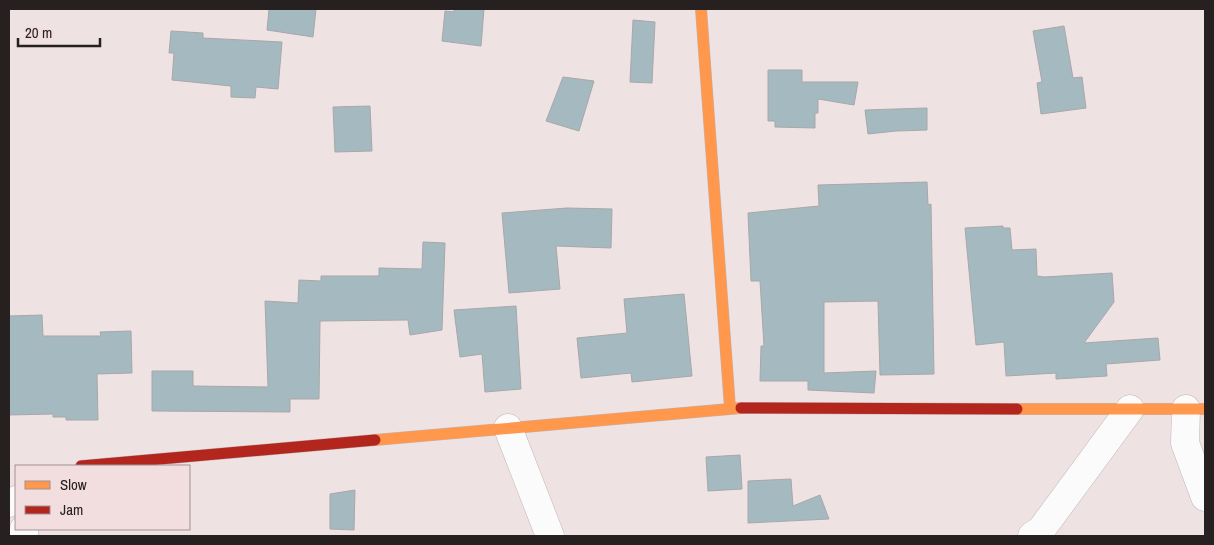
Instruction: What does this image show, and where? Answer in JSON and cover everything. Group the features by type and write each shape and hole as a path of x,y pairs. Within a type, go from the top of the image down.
{"street":[{"path":"702,9 730,408"},
{"path":"92,465 730,408 1196,409 1185,444 1205,498"},
{"path":"1032,536 1041,530 1130,409"},
{"path":"508,428 550,536"}],"building":[{"path":"269,9 316,9 313,37 267,30"},
{"path":"454,9 484,9 481,46 442,41 445,11 454,12"},
{"path":"633,20 655,22 652,83 630,82"},
{"path":"1064,26 1073,78 1082,77 1086,108 1041,114 1037,83 1042,82 1033,31"},
{"path":"171,31 203,33 203,38 282,42 278,89 256,87 255,98 231,97 231,86 172,80 174,53 169,53"},
{"path":"768,70 802,70 802,82 858,82 854,105 818,99 818,113 815,113 815,128 775,127 775,121 768,121"},
{"path":"563,77 594,81 579,131 546,121"},
{"path":"370,106 372,151 335,152 333,107"},
{"path":"927,108 927,130 868,134 865,110"},
{"path":"927,182 928,205 931,204 934,374 880,375 878,301 824,302 824,373 876,371 874,393 808,390 808,381 760,381 761,346 764,346 760,281 751,281 748,213 819,206 818,185"},
{"path":"567,208 612,209 611,248 556,246 560,289 509,293 502,213"},
{"path":"1003,226 1003,228 1010,228 1012,250 1036,249 1037,276 1112,273 1114,302 1084,343 1158,338 1160,360 1106,364 1107,376 1056,379 1056,373 1006,376 1004,342 976,345 965,228"},
{"path":"423,242 445,243 442,330 410,335 408,320 320,321 319,399 290,399 290,412 152,411 152,371 193,371 193,386 268,387 265,301 298,303 299,280 321,281 321,276 379,276 379,268 422,269"},
{"path":"684,294 692,376 632,382 631,373 581,378 577,338 627,333 624,299"},
{"path":"516,306 521,389 485,392 482,354 460,357 454,310"},
{"path":"42,315 43,336 101,336 100,332 131,331 132,373 97,374 98,420 66,420 66,417 53,417 53,414 9,415 9,316"},
{"path":"740,455 742,489 708,491 706,457"},
{"path":"791,479 793,506 820,495 829,519 748,523 748,481"},
{"path":"355,490 354,530 330,529 330,494"}],"traffic: slow":[{"path":"701,9 730,408"},
{"path":"375,440 741,408"},
{"path":"1017,409 1205,409"}],"traffic: jam":[{"path":"741,408 1017,409"},
{"path":"92,465 375,440"}]}
